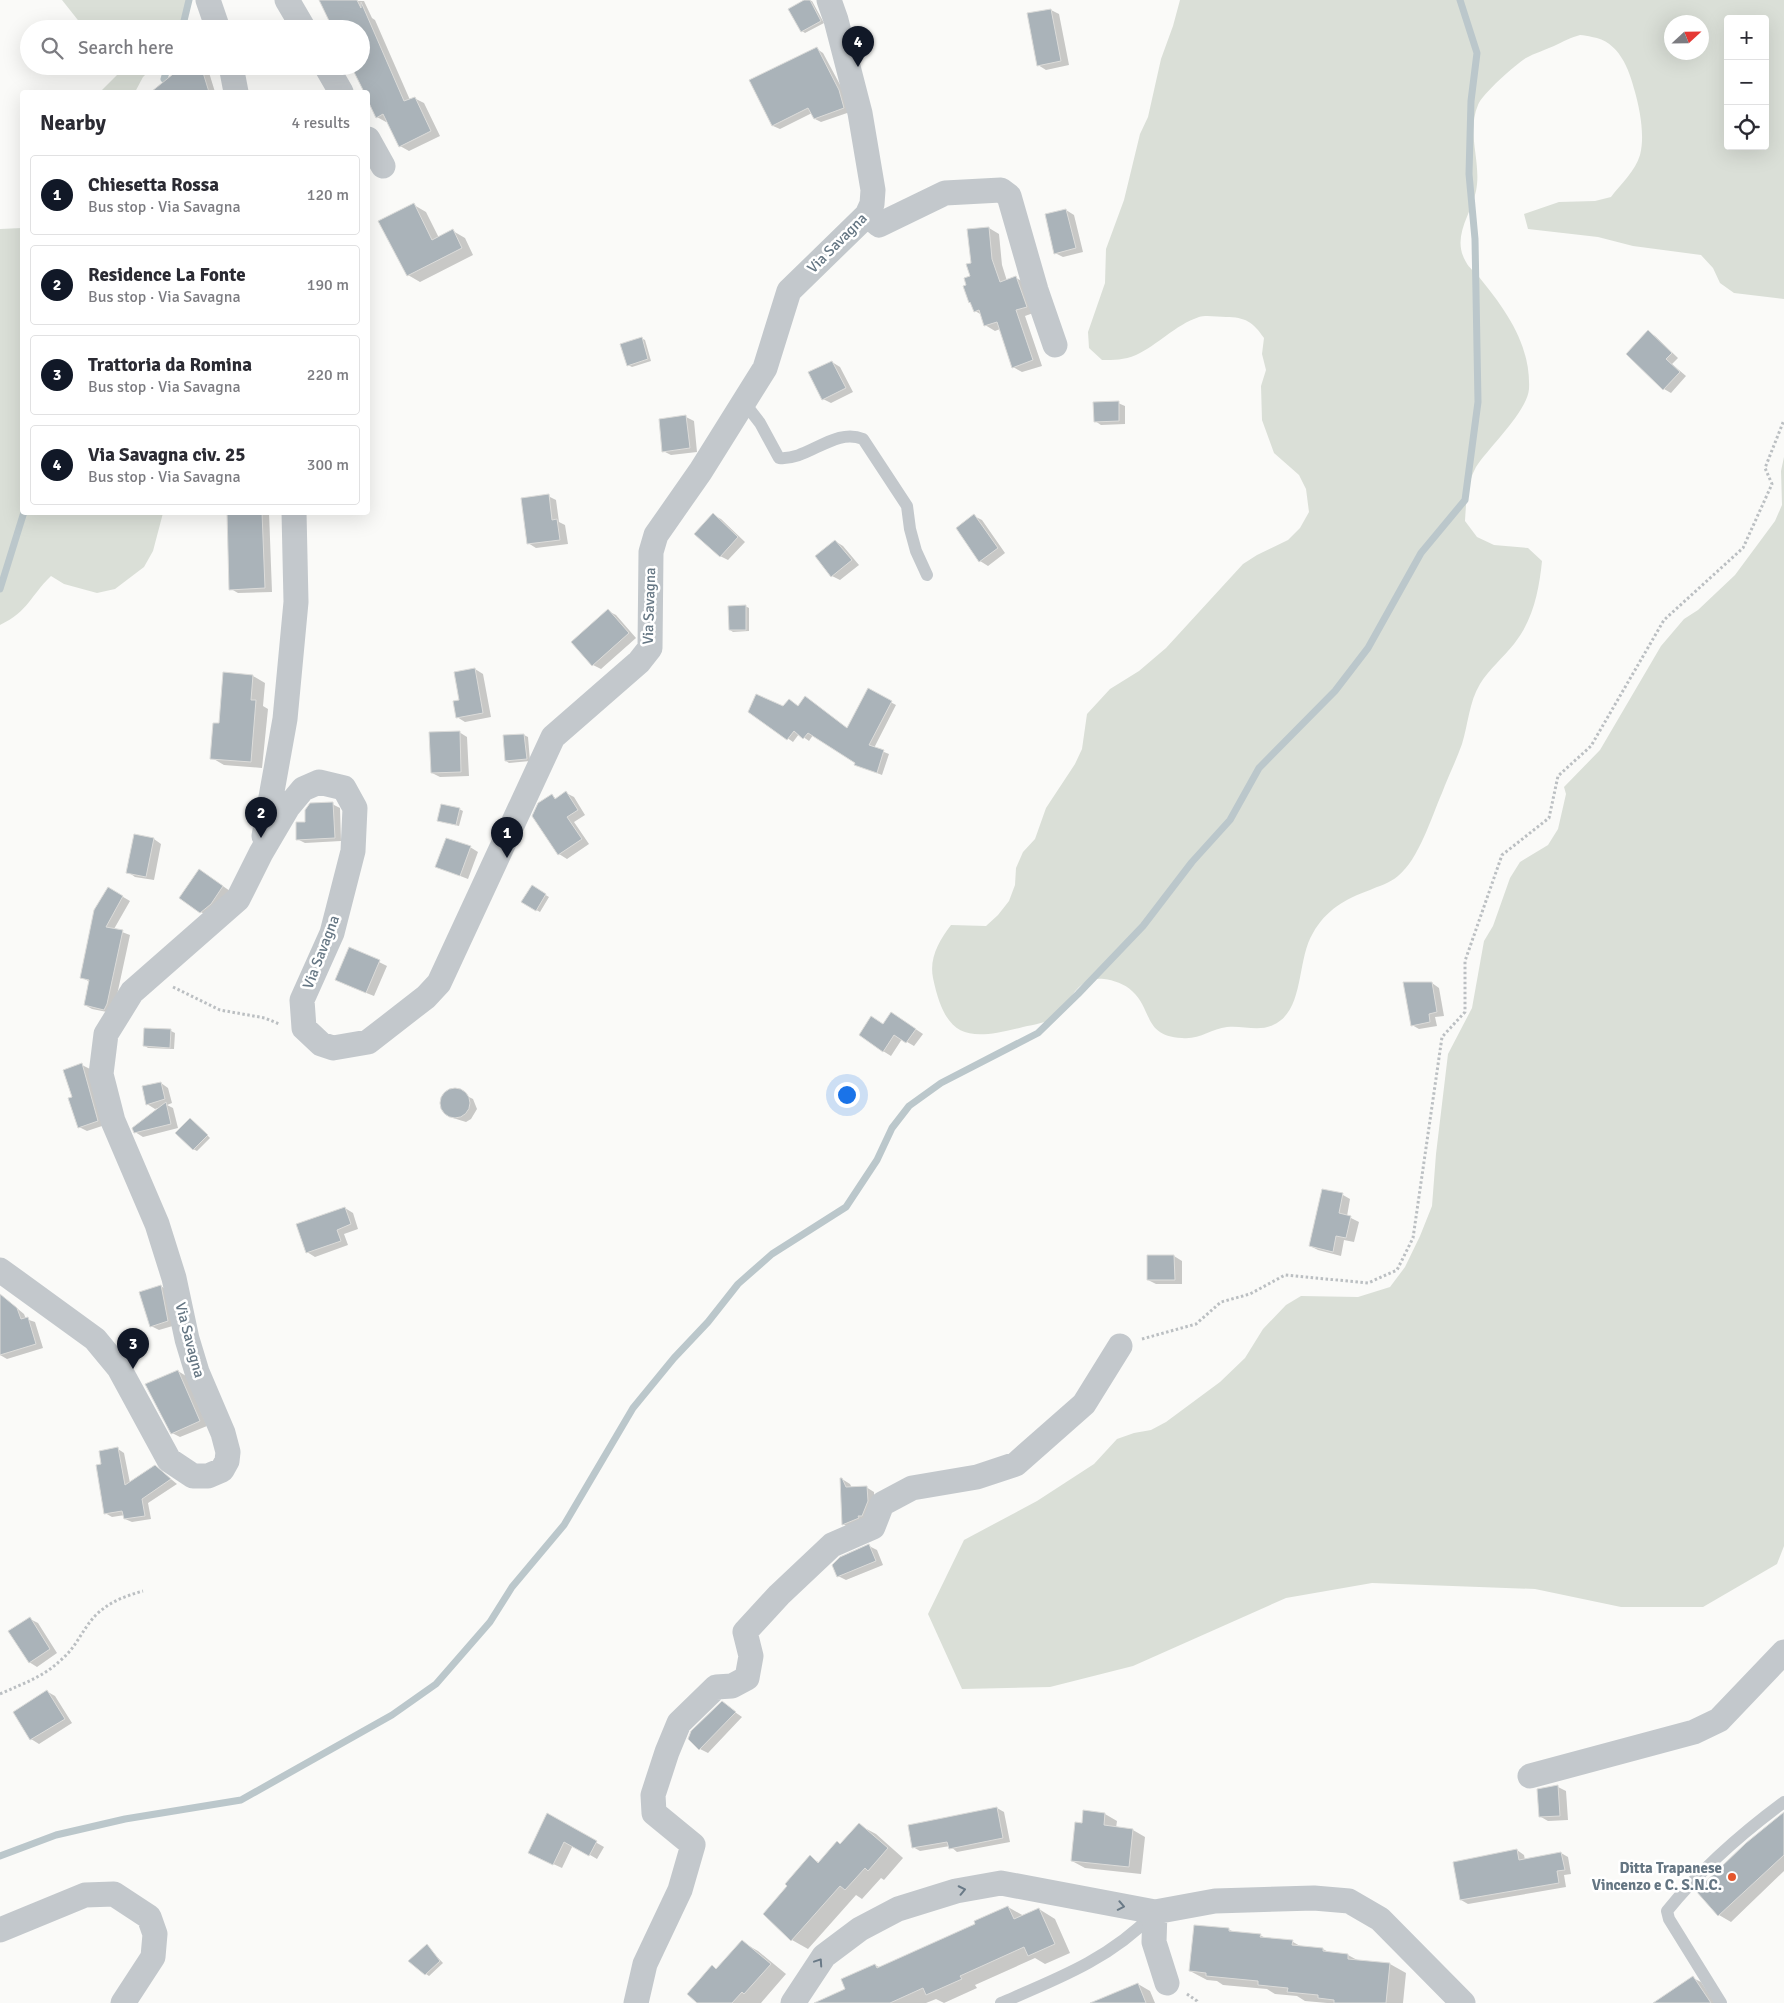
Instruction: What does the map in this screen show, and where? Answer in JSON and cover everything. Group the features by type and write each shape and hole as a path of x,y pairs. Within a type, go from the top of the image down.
{"street":[{"path":"208,0 215,20"},
{"path":"288,0 299,20"},
{"name":"Via Savagna","path":"0,1270 95,1339 119,1368 169,1460 193,1476 208,1476 222,1470 228,1461 228,1452 223,1433 197,1372 187,1338 174,1278 157,1224 113,1121 101,1074 106,1034 132,992 238,899 261,854 288,808 303,788 319,782 344,788 355,808 353,851 332,933 302,1000 304,1028 321,1044 333,1048 368,1042 426,997 439,983 553,737 639,662 650,648 651,552 656,535 700,472 765,368 789,291 867,214 872,204 874,190 860,113 829,0"},
{"path":"233,75 236,90"},
{"path":"331,75 340,90"},
{"path":"370,143 383,166"},
{"path":"867,214 879,225 946,193 1001,190 1009,196 1054,345"},
{"path":"261,854 285,719 296,602 294,515"},
{"path":"636,2003 645,1964 680,1890 692,1845 654,1813 653,1795 679,1723 716,1687 732,1686 747,1678 750,1656 745,1632 779,1595 832,1545 873,1527 882,1504 912,1488 977,1477 1016,1464 1084,1404 1120,1346"},
{"path":"1530,1776 1694,1732 1719,1720 1784,1652"},
{"path":"793,2003 824,1956 860,1929 898,1908 956,1891 1001,1883 1155,1912 1215,1901 1314,1898 1349,1902 1380,1919 1463,2003"},
{"path":"0,1930 85,1895 114,1894 148,1917 155,1934 154,1957 122,2003"},
{"path":"1155,1912 1154,1942 1168,1982"}],"lane":[{"path":"743,401 760,423 779,458 794,456 842,437 855,435 863,439 907,506 912,537 926,575"},
{"path":"1721,2003 1669,1919 1667,1911 1684,1889 1758,1821 1784,1802"},
{"path":"1001,2003 1099,1958 1135,1933 1155,1912"}],"path":[{"path":"1120,1346 1196,1324 1221,1302 1250,1294 1285,1274 1368,1283 1397,1270 1413,1238 1442,1037 1464,1012 1465,961 1502,855 1549,818 1558,776 1591,746 1664,620 1743,548 1772,484 1765,468 1784,420"},
{"path":"156,971 169,986 220,1010 264,1018 299,1031 304,1028"},
{"path":"0,1694 46,1674 65,1657 79,1640 94,1616 120,1598 143,1590"}],"shaded area":[{"path":"62,0 190,0 187,20 78,20"},
{"path":"1180,0 1784,0 1784,299 1734,293 1720,283 1713,268 1701,255 1633,246 1598,237 1528,229 1524,214 1559,202 1595,201 1611,197 1631,172 1640,155 1642,140 1639,107 1630,74 1616,50 1601,40 1583,35 1574,37 1526,58 1507,73 1481,100 1475,116 1473,126 1477,169 1476,191 1463,226 1461,244 1462,253 1467,264 1498,302 1515,329 1526,358 1529,373 1529,389 1527,398 1515,419 1473,473 1468,493 1465,521 1477,537 1494,545 1528,548 1542,561 1537,594 1526,625 1521,635 1488,673 1476,691 1462,744 1418,849 1405,869 1395,878 1344,901 1318,925 1308,944 1299,984 1290,1009 1283,1018 1273,1025 1262,1028 1227,1027 1188,1038 1170,1036 1155,1027 1139,998 1129,989 1115,981 1093,979 1080,986 1073,994 1066,1008 1049,1020 1039,1024 988,1034 974,1034 962,1031 953,1024 945,1014 938,998 932,964 936,950 943,937 951,925 986,926 1009,901 1015,885 1016,868 1023,852 1035,839 1046,808 1075,764 1082,749 1087,714 1110,689 1139,671 1166,648 1243,564 1288,540 1300,528 1309,512 1306,489 1299,475 1274,453 1262,420 1261,386 1266,370 1262,354 1264,338 1252,324 1243,319 1233,317 1199,317 1182,325 1144,351 1123,359 1102,360 1089,348 1088,332 1105,283 1106,249 1124,200 1140,134 1148,117 1161,59"},
{"path":"117,75 145,75 136,90 102,90"},
{"path":"20,228 20,515 162,515 153,551 144,567 115,589 97,593 64,584 51,576 23,609 10,620 0,625 0,229"},
{"path":"1784,457 1784,1546 1777,1564 1703,1607 1621,1607 1535,1589 1372,1583 1286,1598 1133,1666 1050,1687 962,1689 928,1614 964,1540 1037,1501 1094,1464 1117,1439 1151,1430 1166,1422 1220,1382 1245,1358 1263,1329 1286,1305 1301,1296 1358,1297 1390,1287 1405,1267 1432,1206 1448,1054 1472,1008 1484,941 1493,926 1510,878 1520,862 1548,845 1558,829 1566,794 1564,787 1600,750 1661,646 1684,619 1698,610 1735,575 1775,521 1782,505 1781,471"}],"building":[{"path":"319,0 357,0 361,8 361,2 369,20 329,20"},
{"path":"804,0 810,0 821,21 801,32 788,9"},
{"path":"1051,9 1061,61 1037,66 1027,13"},
{"path":"370,23 404,101 415,97 431,131 399,147 383,114 376,118 370,105 370,90 363,90 356,75 370,75"},
{"path":"817,47 839,90 844,108 814,119 808,108 772,126 749,80"},
{"path":"172,75 204,75 208,90 153,90"},
{"path":"414,203 432,240 453,229 462,248 407,276 378,221"},
{"path":"1066,209 1076,248 1054,254 1045,214"},
{"path":"989,227 992,259 1000,282 1016,276 1027,307 1016,310 1033,360 1012,368 997,322 984,326 979,310 974,312 963,286 966,285 964,278 970,276 966,264 971,263 967,229"},
{"path":"1648,330 1672,353 1666,359 1680,372 1663,390 1626,354"},
{"path":"642,337 648,359 627,366 620,344"},
{"path":"832,361 846,388 822,400 808,372"},
{"path":"1119,401 1119,421 1094,422 1093,402"},
{"path":"686,415 690,448 662,452 659,419"},
{"path":"549,494 552,520 557,519 560,540 527,544 521,498"},
{"path":"713,513 738,537 720,557 694,534"},
{"path":"974,514 998,548 979,562 956,528"},
{"path":"227,515 262,515 265,588 229,590"},
{"path":"835,540 852,560 831,577 815,556"},
{"path":"746,605 746,630 729,630 728,606"},
{"path":"608,609 629,633 592,666 571,642"},
{"path":"475,668 483,713 456,718 453,701 459,700 454,672"},
{"path":"223,672 253,675 251,700 256,700 251,762 210,759 213,723 219,723"},
{"path":"868,688 892,701 869,745 884,750 877,773 854,765 855,763 808,733 803,739 794,731 787,740 748,712 756,694 783,706 789,699 798,706 805,696 847,728"},
{"path":"460,731 461,772 431,773 429,732"},
{"path":"524,734 527,759 505,761 503,735"},
{"path":"566,791 578,810 567,817 582,839 558,855 532,816 538,803 552,794 555,799"},
{"path":"333,802 335,838 296,840 296,822 305,822 305,810 310,803"},
{"path":"441,804 460,808 456,825 437,821"},
{"path":"134,834 154,838 146,877 126,873"},
{"path":"446,838 471,846 460,876 435,867"},
{"path":"199,869 223,886 211,904 200,913 179,898"},
{"path":"532,885 546,894 536,911 521,902"},
{"path":"108,887 123,896 106,927 123,930 107,1004 104,1010 84,1005 89,980 80,978 94,910"},
{"path":"349,947 380,960 366,993 335,980"},
{"path":"1403,982 1432,982 1437,1012 1429,1014 1430,1022 1411,1026"},
{"path":"891,1012 916,1029 906,1043 894,1035 883,1052 859,1035 871,1016 883,1024"},
{"path":"144,1028 171,1029 170,1048 143,1046"},
{"path":"82,1063 98,1121 78,1128 68,1098 72,1097 63,1070"},
{"path":"161,1082 165,1099 146,1105 142,1086"},
{"path":"455,1088 466,1092 470,1103 466,1114 455,1118 444,1114 440,1103 444,1092"},
{"path":"166,1102 171,1124 134,1133 132,1128"},
{"path":"190,1118 208,1135 193,1150 175,1133"},
{"path":"1322,1189 1343,1193 1339,1213 1351,1216 1346,1238 1336,1236 1333,1252 1309,1246"},
{"path":"345,1207 351,1224 337,1230 341,1241 306,1253 296,1224"},
{"path":"1147,1255 1174,1255 1175,1280 1147,1280"},
{"path":"161,1285 168,1321 150,1327 139,1292"},
{"path":"0,1294 17,1308 21,1319 28,1317 36,1344 0,1355"},
{"path":"178,1370 200,1421 171,1434 145,1384"},
{"path":"118,1447 125,1485 155,1465 171,1479 142,1499 145,1516 124,1519 122,1511 104,1514 96,1465 101,1464 99,1451"},
{"path":"840,1478 842,1478 846,1487 867,1486 868,1501 862,1516 858,1516 859,1518 842,1525"},
{"path":"869,1544 876,1561 837,1577 832,1565 840,1557"},
{"path":"30,1617 50,1649 29,1663 8,1631"},
{"path":"47,1690 65,1719 30,1740 13,1712"},
{"path":"722,1701 736,1712 699,1750 688,1739 691,1731"},
{"path":"1558,1785 1560,1816 1539,1817 1537,1789"},
{"path":"997,1807 1003,1838 949,1849 947,1842 912,1848 908,1825"},
{"path":"1083,1810 1105,1813 1104,1825 1133,1829 1129,1867 1071,1861 1075,1822 1082,1823"},
{"path":"1784,1812 1784,1855 1718,1916 1696,1891 1746,1843"},
{"path":"547,1813 597,1841 589,1856 564,1842 553,1865 528,1853"},
{"path":"859,1823 888,1848 868,1871 865,1868 845,1890 840,1886 791,1941 763,1914 810,1855 818,1863 837,1841 840,1844"},
{"path":"1517,1849 1519,1860 1561,1852 1565,1870 1557,1871 1559,1883 1460,1900 1453,1862"},
{"path":"1008,1906 1014,1919 1039,1908 1055,1944 1028,1956 1024,1947 960,1976 962,1979 926,1995 923,1988 890,2003 814,2003 845,1989 841,1979 875,1964 877,1968 975,1924 974,1921"},
{"path":"1194,1925 1229,1928 1229,1931 1261,1934 1260,1937 1293,1940 1292,1945 1323,1948 1323,1951 1348,1954 1348,1959 1390,1963 1386,2003 1334,2003 1334,2000 1318,1998 1318,1995 1287,1992 1288,1988 1258,1985 1258,1981 1206,1976 1206,1973 1189,1971"},
{"path":"742,1940 771,1964 744,1994 742,1992 732,2003 697,2003 687,1994 712,1965 716,1969"},
{"path":"427,1944 440,1961 425,1975 408,1961"},
{"path":"1693,1976 1711,2003 1653,2003"},
{"path":"1138,1983 1146,2003 1090,2003"}],"waterway":[{"path":"184,20 189,0"},
{"path":"0,1856 56,1835 125,1819 241,1800 392,1715 436,1684 490,1622 512,1587 564,1525 633,1408 674,1358 708,1322 738,1284 772,1254 846,1207 877,1160 892,1128 909,1106 941,1083 1038,1033 1078,994 1143,926 1192,862 1230,820 1259,768 1335,691 1368,648 1421,553 1465,500 1478,402 1475,239 1469,174 1471,101 1477,53 1460,0"},
{"path":"164,79 165,75"},
{"path":"0,589 23,515"}],"place":[{"name":"Via Savagna civ. 25","path":"858,67"},
{"name":"Residence La Fonte","path":"261,838"},
{"name":"Chiesetta Rossa","path":"507,858"},
{"name":"Trattoria da Romina","path":"133,1369"},
{"name":"Ditta Trapanese Vincenzo e C. S.N.C.","path":"1732,1877"}]}
